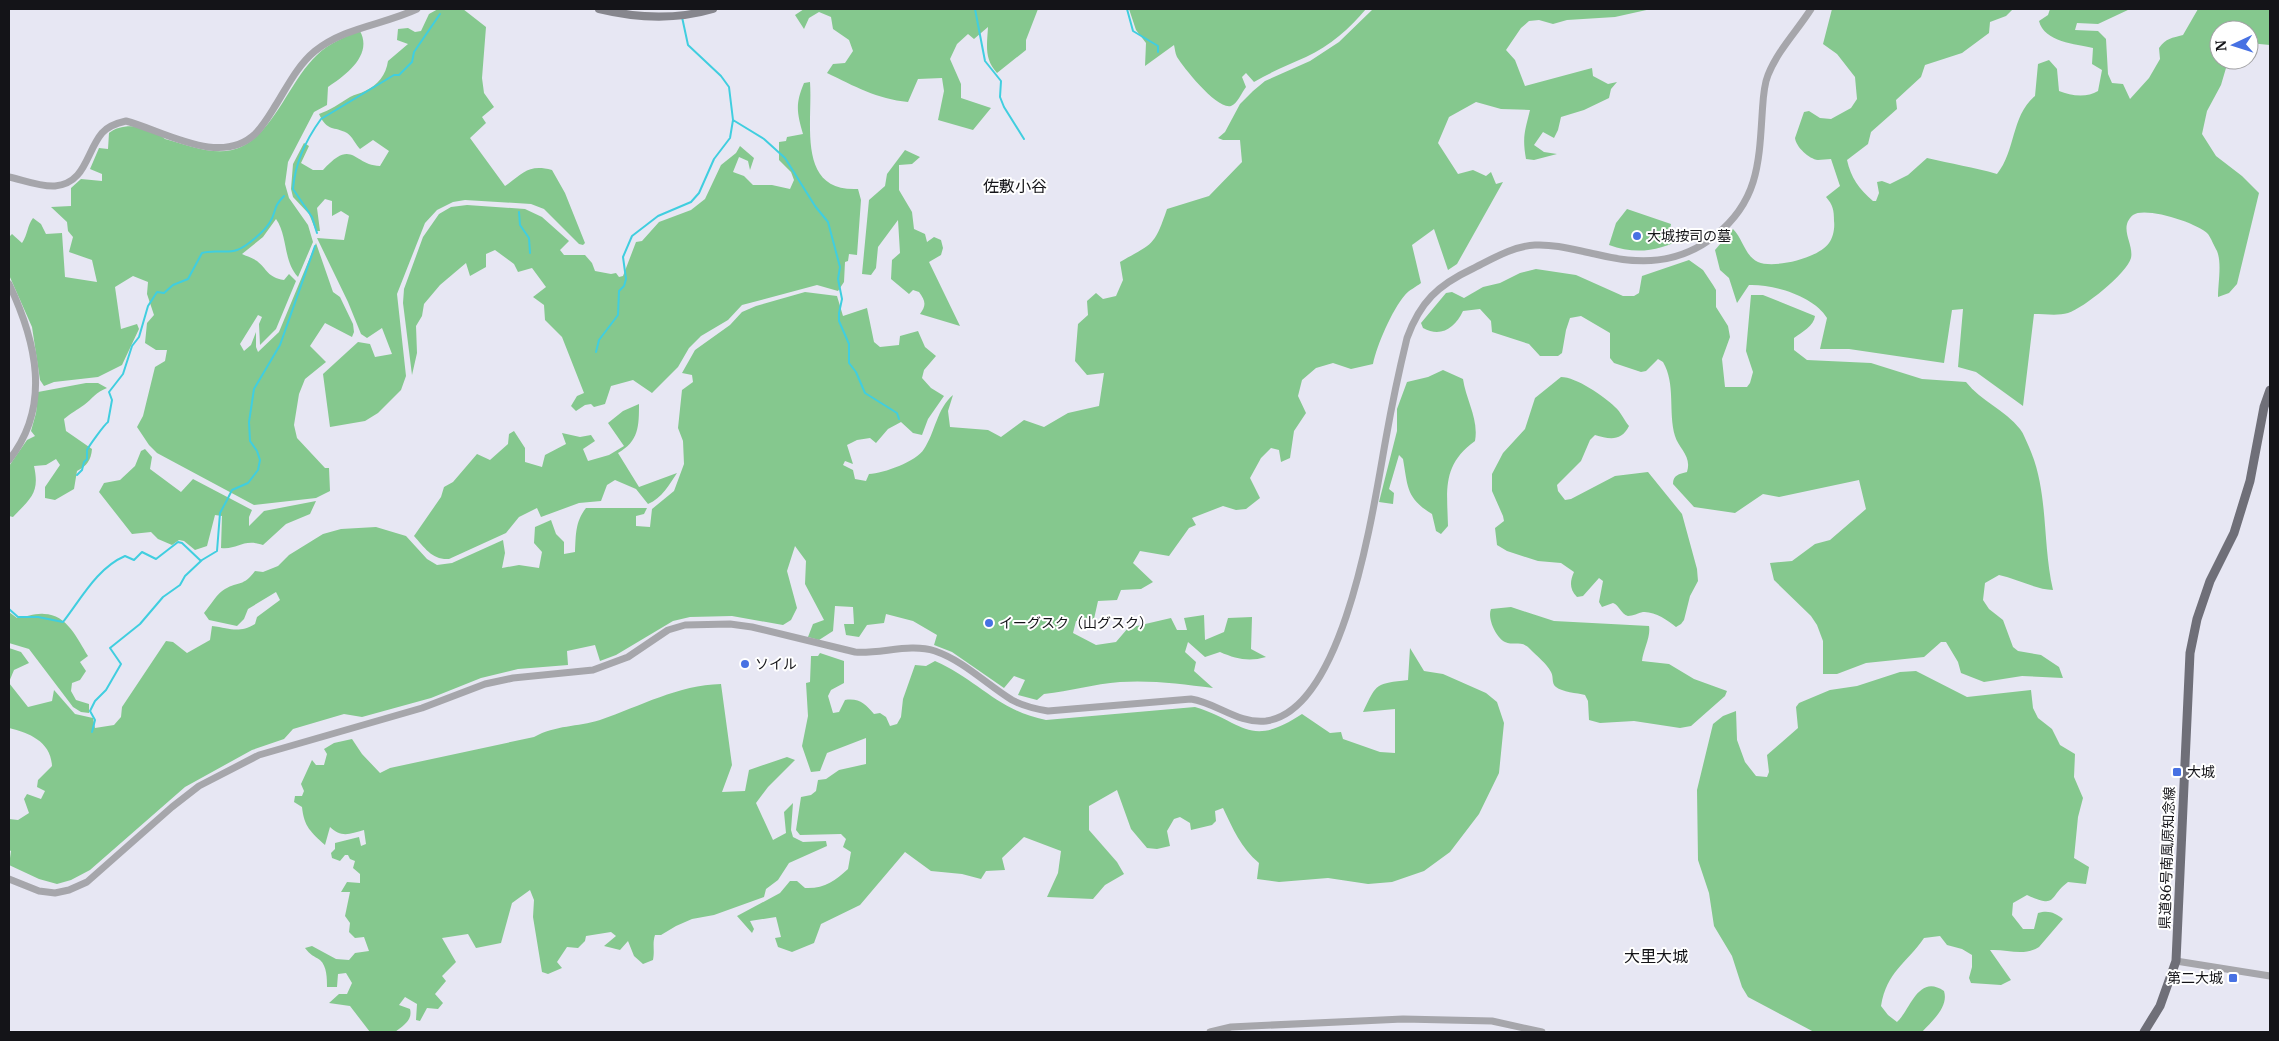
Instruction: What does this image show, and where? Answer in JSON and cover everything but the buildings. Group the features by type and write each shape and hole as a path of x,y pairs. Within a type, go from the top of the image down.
{"main road":[{"path":"599,9 638,16 678,16 713,9"},
{"name":"県道86号南風原知念線","path":"2144,1032 2160,1006 2176,961 2190,653 2197,619 2210,581 2236,525 2250,481 2264,407 2270,390"}],"street":[{"path":"9,177 48,186 65,184 80,173 102,133 113,125 126,121 208,147 222,148 238,145 255,134 297,71 316,51 340,36 417,9"},
{"path":"9,880 39,891 55,893 70,890 87,882 172,807 199,786 259,755 422,708 493,682 593,670 628,657 668,630 685,624 730,624 752,627 855,652 872,653 911,648 934,651 957,662 1013,700 1034,709 1048,711 1191,699 1202,701 1237,718 1250,721 1266,720 1284,715 1305,698 1313,688 1330,659 1345,624 1373,510 1399,372 1407,338 1415,316 1432,295 1453,278 1515,249 1533,245 1554,245 1622,261 1645,262 1661,260 1690,251 1716,235 1742,207 1756,177 1760,161 1763,102 1767,77 1776,57 1811,9"},
{"path":"9,284 33,347 36,366 32,414 26,433 9,460"},
{"path":"2176,961 2270,976"},
{"path":"1210,1032 1231,1027 1403,1019 1492,1021 1542,1032"}],"green space":[{"path":"438,9 463,9 486,27 482,78 484,93 494,107 482,117 486,123 470,138 505,186 532,169 544,168 552,170 565,193 585,243 583,245 579,244 544,209 531,204 465,200 453,202 437,210 425,223 397,294 406,376 401,390 378,413 365,421 330,427 323,374 358,342 370,344 375,357 392,354 382,328 367,338 361,334 348,302 317,238 344,240 349,216 341,211 332,216 332,201 325,199 317,208 320,231 316,231 309,214 293,197 291,189 293,164 304,143 309,146 301,163 313,170 323,170 333,160 347,154 353,155 371,165 380,166 389,151 373,140 360,149 349,134 325,124 319,114 352,96 370,89 377,83 385,71 388,61 408,44 397,40 398,29 408,28 415,32 421,31 429,14"},
{"path":"804,9 1038,9 1026,40 1026,50 997,73 988,57 988,27 974,39 968,34 957,44 950,59 961,84 961,98 991,108 973,130 938,120 944,91 942,78 918,79 908,102 876,95 827,73 833,64 845,63 853,51 849,40 833,29 831,17 819,12 809,18 804,29 795,15"},
{"path":"1129,9 1366,9 1339,36 1315,53 1254,82 1246,73 1242,77 1246,87 1231,106 1218,102 1201,87 1177,57 1174,45 1145,66 1146,43 1136,30"},
{"path":"1373,9 1651,9 1615,17 1567,20 1553,24 1539,20 1529,21 1521,28 1506,50 1515,60 1525,86 1592,68 1593,76 1608,84 1617,82 1611,89 1609,98 1584,110 1561,117 1554,138 1543,132 1534,145 1544,152 1557,154 1534,160 1526,159 1524,145 1530,110 1501,109 1476,102 1449,117 1438,143 1458,174 1473,170 1486,176 1491,172 1496,184 1503,182 1457,264 1448,270 1434,229 1412,245 1421,283 1407,293 1395,309 1381,338 1373,364 1351,369 1333,363 1316,368 1302,380 1298,396 1306,413 1294,431 1290,458 1281,462 1279,450 1271,448 1261,458 1250,478 1260,498 1246,509 1236,510 1223,506 1192,518 1196,525 1189,528 1169,556 1140,551 1133,563 1153,582 1141,589 1121,590 1117,600 1098,601 1094,619 1076,621 1073,633 1096,645 1116,642 1128,628 1171,618 1177,630 1187,630 1184,618 1204,615 1205,640 1224,632 1228,618 1252,617 1251,649 1266,657 1243,659 1220,652 1205,657 1188,642 1185,652 1196,662 1194,671 1213,688 1155,682 1120,682 1044,694 1037,700 1018,695 1025,680 1014,676 1004,688 952,652 934,645 937,635 913,621 886,614 884,623 867,625 859,637 846,635 844,624 854,624 853,607 835,606 833,631 819,640 808,637 813,624 824,620 805,584 806,561 795,546 787,571 797,608 791,620 783,625 732,616 690,617 673,621 616,655 600,661 595,645 567,651 568,665 518,669 481,678 431,698 362,717 344,714 293,729 284,739 252,750 185,787 90,870 71,880 57,884 39,879 9,865 11,851 9,850 9,819 18,820 29,813 24,799 27,794 41,799 45,791 37,787 38,780 52,766 48,751 38,740 9,728 9,683 28,707 52,701 54,690 75,714 93,718 95,728 114,725 121,717 122,707 166,641 173,642 187,653 210,640 212,626 244,629 255,624 257,617 280,600 276,592 248,609 244,619 237,626 209,620 204,613 222,591 244,582 255,571 263,572 278,566 289,555 323,534 341,529 376,527 406,536 427,559 437,565 452,563 503,540 505,553 502,568 519,565 539,568 542,552 534,543 535,527 551,520 556,534 564,542 564,554 575,552 578,524 586,508 647,508 644,514 636,516 636,526 650,527 652,509 674,491 684,464 683,441 678,428 682,390 693,382 692,375 682,373 695,350 730,325 742,312 756,306 805,292 837,296 843,316 867,308 874,342 880,347 899,345 900,336 918,331 925,347 936,356 924,370 922,378 931,388 944,396 928,419 922,435 913,433 901,422 888,429 876,443 870,438 857,440 847,445 853,464 845,461 843,465 853,470 855,479 866,481 869,474 883,472 899,466 920,454 928,443 943,407 953,395 948,411 950,427 988,430 1001,437 1024,420 1044,427 1068,413 1099,406 1104,373 1087,375 1075,361 1078,324 1088,315 1087,301 1096,293 1103,299 1116,296 1123,280 1120,262 1151,243 1159,231 1167,209 1209,196 1242,162 1240,140 1223,140 1218,138 1225,132 1240,104 1265,81 1310,61 1339,42"},
{"path":"1832,9 2013,9 2006,16 1990,22 1989,33 1962,53 1925,65 1921,77 1896,100 1897,109 1871,132 1868,144 1847,160 1856,183 1868,197 1876,201 1879,193 1877,182 1882,181 1890,184 1908,175 1927,158 1997,174 2008,155 2017,123 2027,104 2035,96 2038,64 2049,60 2057,69 2059,91 2069,94 2089,95 2098,91 2102,70 2092,64 2093,48 2062,41 2047,34 2039,21 2048,15 2050,9 2130,9 2098,24 2077,23 2075,30 2098,31 2106,39 2108,74 2112,83 2123,84 2130,99 2149,78 2160,59 2159,48 2167,40 2183,35 2198,9 2270,9 2270,45 2259,44 2259,20 2209,20 2209,70 2225,70 2221,85 2207,111 2202,134 2216,156 2242,176 2259,193 2237,284 2229,293 2218,297 2220,267 2217,251 2208,234 2202,230 2194,225 2159,214 2139,213 2133,215 2127,225 2131,258 2114,281 2084,304 2068,313 2056,315 2034,314 2023,406 1976,372 1958,367 1963,309 1952,310 1944,363 1849,349 1820,349 1827,318 1813,303 1781,289 1749,285 1737,303 1729,278 1720,270 1715,250 1733,229 1750,256 1758,262 1765,264 1796,261 1816,253 1829,243 1833,236 1833,211 1826,197 1840,186 1831,159 1818,160 1807,155 1800,149 1795,138 1804,112 1809,111 1820,118 1831,119 1851,108 1857,99 1855,77 1837,54 1823,44"},
{"path":"360,31 363,48 356,64 328,87 327,105 314,112 288,162 285,184 289,198 308,225 313,242 298,277 290,264 280,226 276,219 263,237 242,254 257,261 274,277 284,280 289,274 296,281 276,329 260,345 259,324 262,317 258,315 240,344 244,351 251,345 256,332 258,352 279,332 316,243 333,292 340,297 353,324 354,332 352,337 325,323 310,346 326,362 305,379 299,394 294,425 297,438 325,468 329,468 330,491 316,498 254,505 157,453 137,427 143,416 155,367 165,361 167,350 156,350 145,343 147,323 154,315 147,294 148,282 133,276 115,287 121,329 137,324 139,329 122,365 98,377 54,382 44,386 40,380 32,327 9,275 9,237 12,234 22,243 33,218 41,224 46,234 62,233 65,277 97,282 92,260 69,252 73,237 68,231 67,222 51,207 71,206 71,188 81,179 102,181 102,174 90,169 99,148 108,149 109,133 115,129 129,126 145,128 165,139 198,148 215,151 232,150 246,144 269,123 297,80 317,55 332,44"},
{"path":"810,82 810,135 816,167 825,179 838,187 858,189 861,200 857,255 849,254 848,261 845,262 844,282 838,291 817,285 742,305 728,320 701,336 689,348 678,367 652,393 633,380 611,386 605,404 594,407 591,404 585,405 576,411 571,406 577,396 584,393 562,337 545,320 544,305 533,297 546,287 532,268 518,272 514,264 495,250 486,254 486,267 470,276 466,263 440,285 424,304 422,316 416,326 417,353 412,375 403,303 404,289 423,237 439,214 451,207 467,205 525,209 542,217 569,241 560,250 564,255 585,255 592,263 595,271 616,273 619,277 623,276 636,242 642,241 659,222 691,210 705,199 721,165 736,153 740,146 754,158 750,170 748,161 739,157 733,172 744,176 753,185 772,185 790,189 794,180 791,172 779,160 779,142 786,141 787,137 803,134 798,114 798,103 804,83"},
{"path":"905,150 920,157 912,164 899,165 899,190 912,212 914,229 925,234 927,242 934,237 941,240 943,248 941,255 929,262 960,326 920,314 924,308 924,303 919,292 913,290 909,294 891,279 892,260 900,253 898,220 878,247 876,268 871,275 862,274 869,200 885,186 887,174"},
{"path":"1627,209 1671,224 1670,229 1684,234 1684,238 1656,249 1638,251 1609,245 1616,223"},
{"path":"1689,260 1703,270 1716,290 1716,307 1728,326 1730,337 1722,359 1725,387 1747,387 1750,383 1753,372 1746,351 1751,295 1763,295 1815,316 1810,326 1794,338 1794,350 1807,360 1871,363 1922,379 1966,382 1979,395 2014,422 2024,435 2040,482 2047,554 2053,590 2040,588 1999,575 1985,583 1983,600 1989,609 2003,620 2013,647 2018,651 2041,655 2059,667 2063,678 2022,676 1984,682 1961,673 1958,662 1946,642 1941,642 1924,657 1866,663 1837,674 1823,674 1823,641 1817,625 1811,616 1774,580 1770,563 1792,561 1815,544 1830,540 1866,509 1859,480 1779,497 1763,494 1735,513 1694,507 1673,484 1675,477 1687,472 1688,461 1675,436 1671,389 1663,362 1658,359 1646,371 1641,372 1614,363 1610,358 1610,333 1581,316 1570,318 1562,353 1558,356 1540,356 1529,344 1492,332 1491,321 1480,309 1463,311 1456,322 1447,330 1430,331 1423,328 1421,323 1446,293 1452,292 1464,298 1483,287 1500,283 1520,273 1536,269 1576,275 1623,296 1634,296 1639,293 1642,276"},
{"path":"1443,370 1463,379 1474,417 1476,433 1475,441 1464,450 1452,469 1447,489 1448,526 1441,534 1436,531 1432,514 1417,503 1413,497 1408,484 1403,459 1399,455 1389,489 1394,493 1393,504 1379,502 1397,431 1397,409 1407,382 1428,377"},
{"path":"1561,377 1574,380 1604,398 1617,409 1629,426 1618,437 1605,438 1595,435 1590,440 1581,461 1557,485 1558,491 1565,500 1571,499 1615,476 1648,472 1682,514 1697,569 1698,581 1690,596 1684,620 1676,627 1656,614 1643,612 1628,616 1613,603 1602,607 1599,602 1603,581 1599,578 1583,596 1577,597 1571,585 1574,572 1561,563 1538,561 1507,551 1497,545 1495,528 1504,521 1492,491 1492,474 1503,453 1525,429 1535,398"},
{"path":"86,383 98,383 107,388 64,419 66,431 92,449 88,462 77,471 74,489 55,500 45,498 45,487 60,465 56,459 46,465 34,466 36,483 33,494 13,517 9,516 9,466 27,440 35,436 31,431 36,413 38,392"},
{"path":"639,404 638,426 634,438 618,453 639,487 677,473 665,491 648,504 636,489 615,480 607,485 601,501 579,503 541,517 537,508 519,517 506,533 449,559 438,558 433,555 414,536 441,497 444,487 453,482 477,454 490,460 508,444 509,434 514,431 525,448 525,462 542,467 545,455 566,444 562,433 580,437 591,435 595,441 583,449 588,461 609,455 624,446 608,423 623,411"},
{"path":"145,449 152,457 150,469 181,492 193,479 252,510 249,517 249,526 264,511 316,501 310,514 286,524 263,545 245,543 221,548 222,516 215,515 207,546 195,550 184,541 179,540 172,545 158,539 151,532 132,534 99,492 104,483 120,480 135,466 141,451"},
{"path":"1511,607 1554,621 1649,626 1649,635 1642,661 1669,664 1694,679 1727,691 1725,696 1691,726 1680,728 1634,721 1600,723 1589,720 1588,701 1585,695 1556,687 1549,669 1527,646 1505,642 1498,636 1491,622 1491,609"},
{"path":"9,612 17,618 38,614 52,615 59,618 71,629 88,656 80,662 86,671 80,680 72,683 71,691 76,700 89,704 89,713 81,712 73,707 29,649 9,643"},
{"path":"9,648 21,652 29,663 14,670 9,682"},
{"path":"1410,648 1424,671 1443,674 1486,693 1497,702 1504,723 1499,773 1479,814 1450,852 1424,871 1392,882 1368,884 1328,878 1279,882 1257,879 1259,863 1242,845 1223,808 1215,811 1216,821 1212,825 1191,830 1190,823 1180,817 1174,819 1167,831 1170,846 1157,849 1147,848 1131,829 1117,790 1089,806 1089,830 1117,862 1124,874 1105,885 1093,899 1047,897 1058,873 1061,851 1024,837 1002,858 1005,870 986,871 981,879 962,874 931,871 905,852 860,905 821,924 814,943 792,952 778,947 775,938 781,937 776,917 750,921 754,929 752,933 737,916 780,893 790,881 797,881 805,888 824,886 834,881 848,869 851,852 843,847 846,839 841,834 800,835 796,830 801,797 811,795 816,791 818,780 826,779 839,770 866,764 866,738 827,753 820,771 811,772 802,746 808,716 806,683 810,682 811,656 818,656 820,653 844,661 844,683 831,690 828,696 833,713 839,712 845,700 855,700 865,705 874,714 880,713 886,717 890,726 897,724 901,717 903,699 915,665 926,666 935,661 950,668 1014,710 1046,720 1195,707 1236,725 1258,731 1270,730 1302,714 1330,733 1341,732 1343,739 1380,752 1395,753 1395,709 1363,712 1371,695 1379,686 1389,682 1408,680"},
{"path":"1916,671 1967,697 2031,690 2033,708 2038,718 2052,729 2060,745 2075,754 2074,777 2083,798 2078,817 2074,858 2089,867 2086,884 2068,882 2048,901 2027,895 2013,903 2012,915 2023,929 2034,929 2038,913 2052,913 2063,919 2039,947 2033,950 2021,952 1990,950 2011,980 2001,985 1971,983 1969,978 1972,967 1972,955 1962,949 1947,945 1940,936 1924,938 1892,976 1881,1006 1897,1022 1921,990 1935,987 1944,991 1945,997 1942,1008 1922,1032 1814,1032 1748,997 1742,987 1732,956 1714,926 1709,893 1698,860 1697,790 1713,724 1723,716 1736,711 1737,740 1745,762 1756,776 1767,777 1769,772 1767,755 1798,728 1796,707 1799,703 1830,690 1857,686 1900,672"},
{"path":"721,684 732,765 722,792 745,791 749,770 787,757 795,760 768,787 756,803 773,840 786,833 784,812 793,803 791,830 793,837 803,842 826,841 827,846 789,863 778,880 766,889 764,897 714,915 692,919 661,935 655,935 653,960 643,964 634,956 628,941 620,950 604,946 616,936 611,932 586,936 585,941 578,948 567,947 557,962 562,968 548,974 542,972 533,917 534,900 530,890 512,903 501,943 476,948 468,934 442,938 456,962 442,976 446,981 435,994 443,1003 438,1009 427,1008 420,1021 416,1020 417,1004 405,997 399,1005 410,1009 411,1013 407,1022 395,1032 370,1032 350,1006 329,1003 339,994 347,994 352,983 346,973 338,974 337,987 327,987 324,966 320,960 310,954 305,948 312,946 336,959 349,960 355,953 369,951 364,937 355,938 349,932 350,923 345,916 350,892 341,892 347,882 360,883 360,874 353,868 355,861 350,859 348,855 345,855 340,861 332,858 331,853 335,849 335,843 359,837 361,846 366,844 364,830 342,834 330,827 325,845 309,829 304,820 302,807 294,802 295,796 302,796 304,791 301,784 312,760 316,765 324,765 327,754 324,749 334,743 352,739 362,754 380,773 390,768 534,737 550,730 600,720 675,692 705,685"}],"waterway":[{"path":"975,9 985,61 1001,81 1000,97 1024,139"},
{"path":"1127,9 1133,31 1158,46 1158,52"},
{"path":"317,233 312,217 293,189 299,161 310,136 321,119 394,75 399,75 412,62 414,52 440,14"},
{"path":"682,17 688,45 721,76 729,87 733,120 764,139 785,158 815,206 828,222 840,267 838,279 842,299 839,321 849,344 849,363 856,372 865,393 897,413 899,419"},
{"path":"596,352 599,340 618,315 619,291 624,286 626,279 623,257 632,236 658,216 691,202 699,193 714,159 730,138 733,120"},
{"path":"77,475 82,470 87,459 87,450 108,422 112,400 109,392 123,374 132,346 139,337 148,306 157,292 164,293 173,285 188,279 202,253 233,251 250,242 268,226 276,207 284,196"},
{"path":"519,212 520,225 529,238 530,253"},
{"path":"92,732 95,720 90,711 95,701 106,690 121,664 110,648 140,624 163,597 180,585 185,576 202,560 217,551 220,513 232,490 248,483 258,470 260,460 257,451 250,441 249,422 254,389 280,345 315,246"},
{"path":"9,609 18,617 38,617 63,622 98,576 115,561 125,556 134,560 142,552 156,559 178,542 182,543 201,561"}],"place":[{"name":"大城按司の墓","path":"1637,236"},
{"name":"イーグスク（山グスク）","path":"989,623"},
{"name":"ソイル","path":"745,664"},
{"name":"大城","path":"2177,772"},
{"name":"第二大城","path":"2233,978"}],"district":[{"name":"佐敷小谷","path":"1015,186"},
{"name":"大里大城","path":"1656,956"}]}
